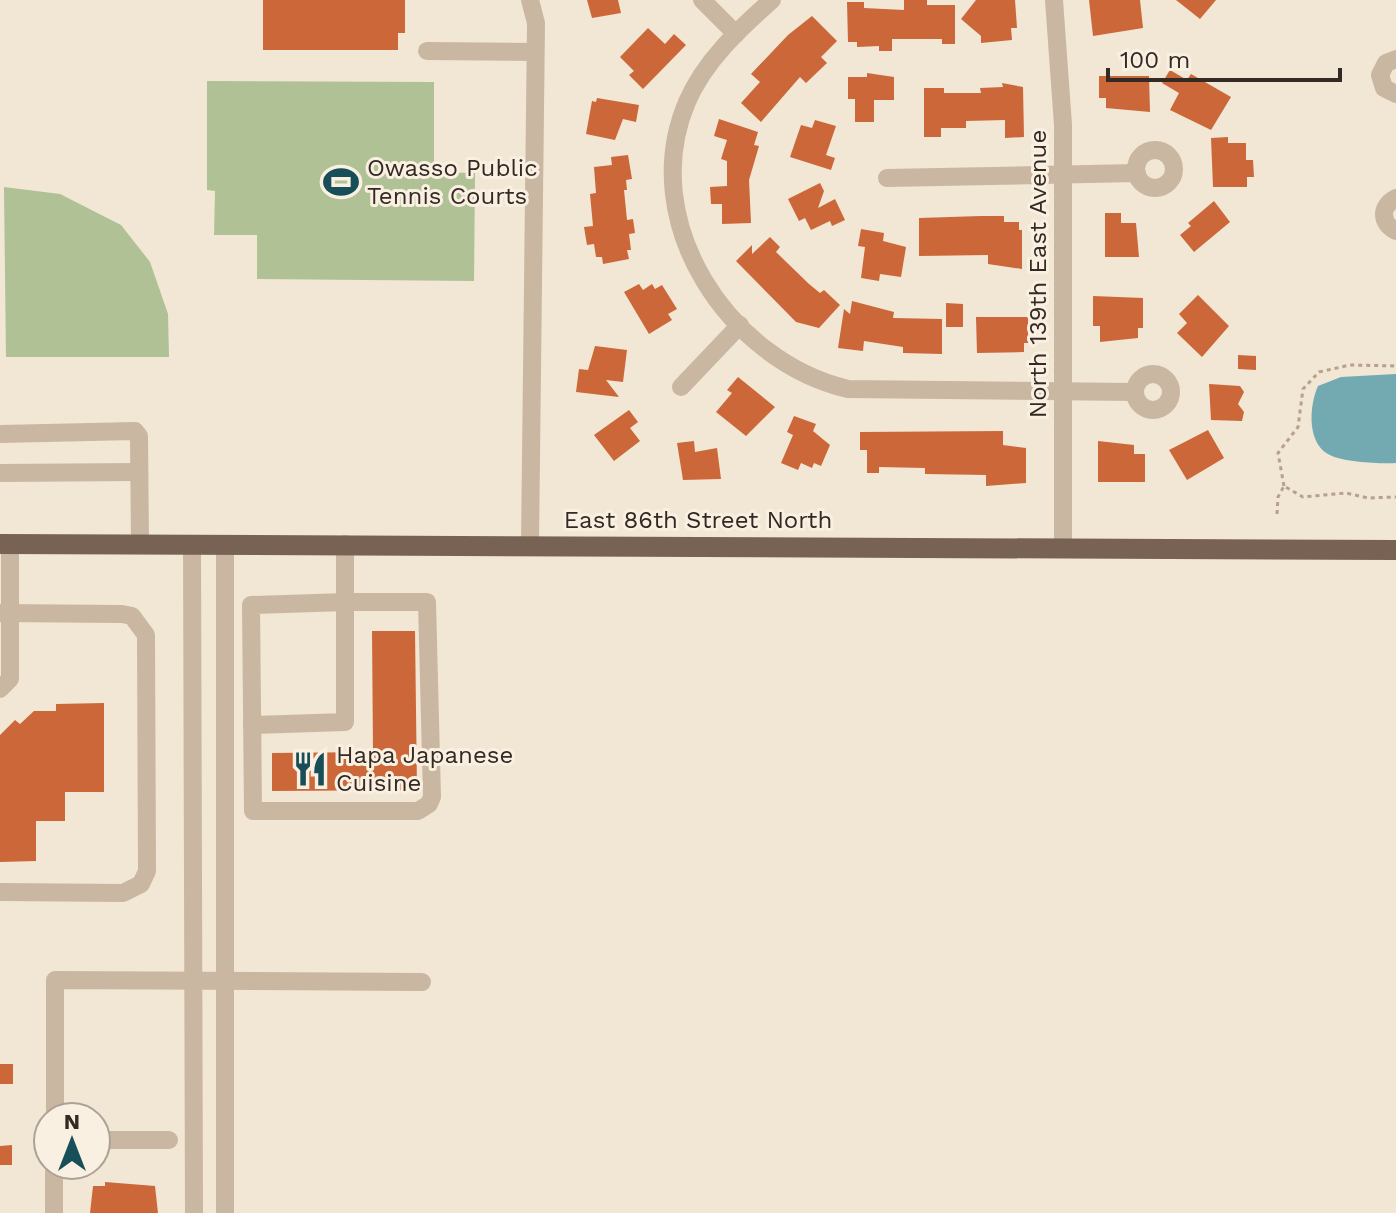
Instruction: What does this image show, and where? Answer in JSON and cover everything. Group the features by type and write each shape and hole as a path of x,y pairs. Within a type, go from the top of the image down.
{"main road":[{"name":"East 86th Street North","path":"5,544 1396,550"}],"street":[{"path":"530,0 536,23 530,545"},
{"path":"702,0 736,34"},
{"path":"772,0 707,67 685,105 674,151 677,217 688,253 704,282 740,325 796,369 826,384 848,389 1134,392"},
{"name":"North 139th East Avenue","path":"1054,0 1060,70 1063,177 1063,548"},
{"path":"427,51 535,52"},
{"path":"1396,59 1386,63 1380,75 1384,88 1396,94"},
{"path":"887,178 1063,177 1137,173"},
{"path":"1396,198 1387,204 1383,214 1386,224 1396,231"},
{"path":"681,387 740,325"},
{"path":"0,434 135,431 139,436 140,544"},
{"path":"0,473 139,472"},
{"path":"0,689 10,679 5,544"},
{"path":"192,544 194,1213"},
{"path":"225,544 225,1213"},
{"path":"252,725 345,722 345,544"},
{"path":"346,602 427,602 432,797 429,804 418,811 253,811 251,605 346,602"},
{"path":"0,892 123,893 141,884 147,871 146,635 139,622 122,614 6,613"},
{"path":"55,1101 55,980 422,982"},
{"path":"112,1140 169,1140"},
{"path":"54,1181 54,1213"}],"path":[{"path":"1277,514 1278,497 1284,486 1278,453 1296,430 1302,394 1314,376 1337,367 1396,366"},
{"path":"1284,486 1303,497 1346,493 1368,498 1396,497"}],"green space":[{"name":"Owasso Public Tennis Courts","path":"207,81 434,82 434,172 475,173 474,281 257,279 257,235 214,235 215,191 207,190"},
{"path":"4,187 60,194 121,225 150,262 168,314 169,357 6,357"}],"water":[{"path":"1396,374 1396,463 1346,460 1324,451 1318,444 1312,425 1318,386 1341,377"}],"building":[{"path":"263,0 405,0 405,33 398,33 398,50 263,50"},
{"path":"587,0 618,0 621,13 592,18"},
{"path":"904,0 927,0 927,5 955,5 955,44 942,44 942,39 892,39 892,51 879,51 879,46 857,47 857,42 848,42 847,2 864,2 864,8 904,10"},
{"path":"976,0 1015,0 1017,28 1011,28 1012,40 981,43 981,36 961,19"},
{"path":"1089,0 1140,0 1143,28 1093,36"},
{"path":"1176,0 1216,0 1200,19"},
{"path":"812,16 837,41 821,57 827,63 806,83 800,77 761,122 741,103 760,82 751,74 788,35"},
{"path":"648,28 665,44 674,34 686,45 643,89 629,75 634,71 620,57"},
{"path":"1170,70 1187,80 1191,74 1231,97 1211,130 1170,110 1179,93 1162,83"},
{"path":"867,73 894,77 894,100 874,100 874,122 855,122 855,99 848,99 848,77 867,77"},
{"path":"1099,76 1149,76 1150,112 1106,108 1106,98 1099,98"},
{"path":"1002,83 1023,87 1024,137 1005,138 1005,120 966,121 966,128 941,128 941,137 924,137 924,88 944,88 944,93 981,93 980,88 1003,87"},
{"path":"597,98 639,105 636,122 623,119 615,140 586,134 592,101 596,102"},
{"path":"719,119 758,132 754,145 759,146 749,180 751,223 722,224 722,204 711,204 710,187 727,186 727,161 721,159 727,140 714,136"},
{"path":"815,120 836,126 826,155 835,158 831,170 790,157 801,125 812,128"},
{"path":"1228,137 1228,143 1246,143 1246,160 1253,160 1254,177 1247,177 1247,187 1213,187 1211,138"},
{"path":"628,155 632,179 626,180 627,190 624,190 627,220 633,219 635,233 629,234 629,259 603,264 602,257 596,257 594,244 587,245 584,227 593,226 590,194 596,193 594,167 612,165 611,157"},
{"path":"820,183 824,191 818,208 835,199 845,220 832,226 830,221 811,230 805,218 799,221 788,199"},
{"path":"1214,201 1230,222 1194,252 1180,235 1191,226 1188,223"},
{"path":"1105,213 1121,213 1121,223 1136,223 1139,257 1105,257"},
{"path":"1004,216 1004,222 1019,222 1019,230 1022,230 1022,269 988,264 988,255 919,256 919,218"},
{"path":"861,229 884,233 883,241 906,247 901,277 880,274 879,281 861,278 865,247 858,246"},
{"path":"770,237 780,247 776,252 809,284 820,293 824,290 840,305 819,328 796,322 736,261 752,245 752,254"},
{"path":"639,284 643,290 652,284 655,289 662,285 677,309 668,314 672,320 649,334 624,292"},
{"path":"1198,295 1229,326 1202,357 1177,333 1187,323 1179,314"},
{"path":"1093,296 1143,298 1143,328 1138,328 1138,338 1100,342 1100,326 1093,326"},
{"path":"852,301 894,312 893,318 942,319 942,354 903,353 903,347 864,341 863,351 838,348 844,309 850,314"},
{"path":"946,303 963,304 963,327 946,327"},
{"path":"976,317 1028,317 1028,343 1024,343 1024,352 977,353"},
{"path":"595,346 627,350 623,382 606,380 619,397 576,392 579,369 588,370"},
{"path":"1238,355 1256,356 1256,370 1238,369"},
{"path":"738,377 775,407 746,436 716,412 732,393 727,390"},
{"path":"1209,384 1240,386 1244,392 1238,404 1244,412 1242,421 1211,420"},
{"path":"629,410 638,422 630,428 640,441 614,461 594,435"},
{"path":"794,416 816,424 813,431 830,445 821,466 814,463 812,468 801,463 798,470 781,463 793,435 787,432"},
{"path":"1208,430 1224,458 1187,480 1169,450"},
{"path":"1003,431 1003,445 1026,448 1026,483 986,486 986,475 925,474 925,468 879,467 879,473 867,473 867,450 860,450 860,432"},
{"path":"694,441 695,452 717,448 721,479 683,480 677,443"},
{"path":"1098,441 1134,445 1134,454 1145,454 1145,482 1098,482"},
{"path":"372,631 415,631 417,790 272,791 272,753 373,752"},
{"path":"104,703 104,792 65,792 65,821 36,821 36,861 0,862 0,735 15,720 20,724 34,711 56,711 56,704"},
{"path":"0,1064 13,1064 13,1084 0,1084"},
{"path":"12,1145 12,1165 0,1165 0,1146"},
{"path":"105,1182 155,1186 158,1213 90,1213 93,1186 105,1186"}],"place":[{"name":"Owasso Public Tennis Courts","path":"341,182"},
{"name":"Hapa Japanese Cuisine","path":"310,769"}]}
